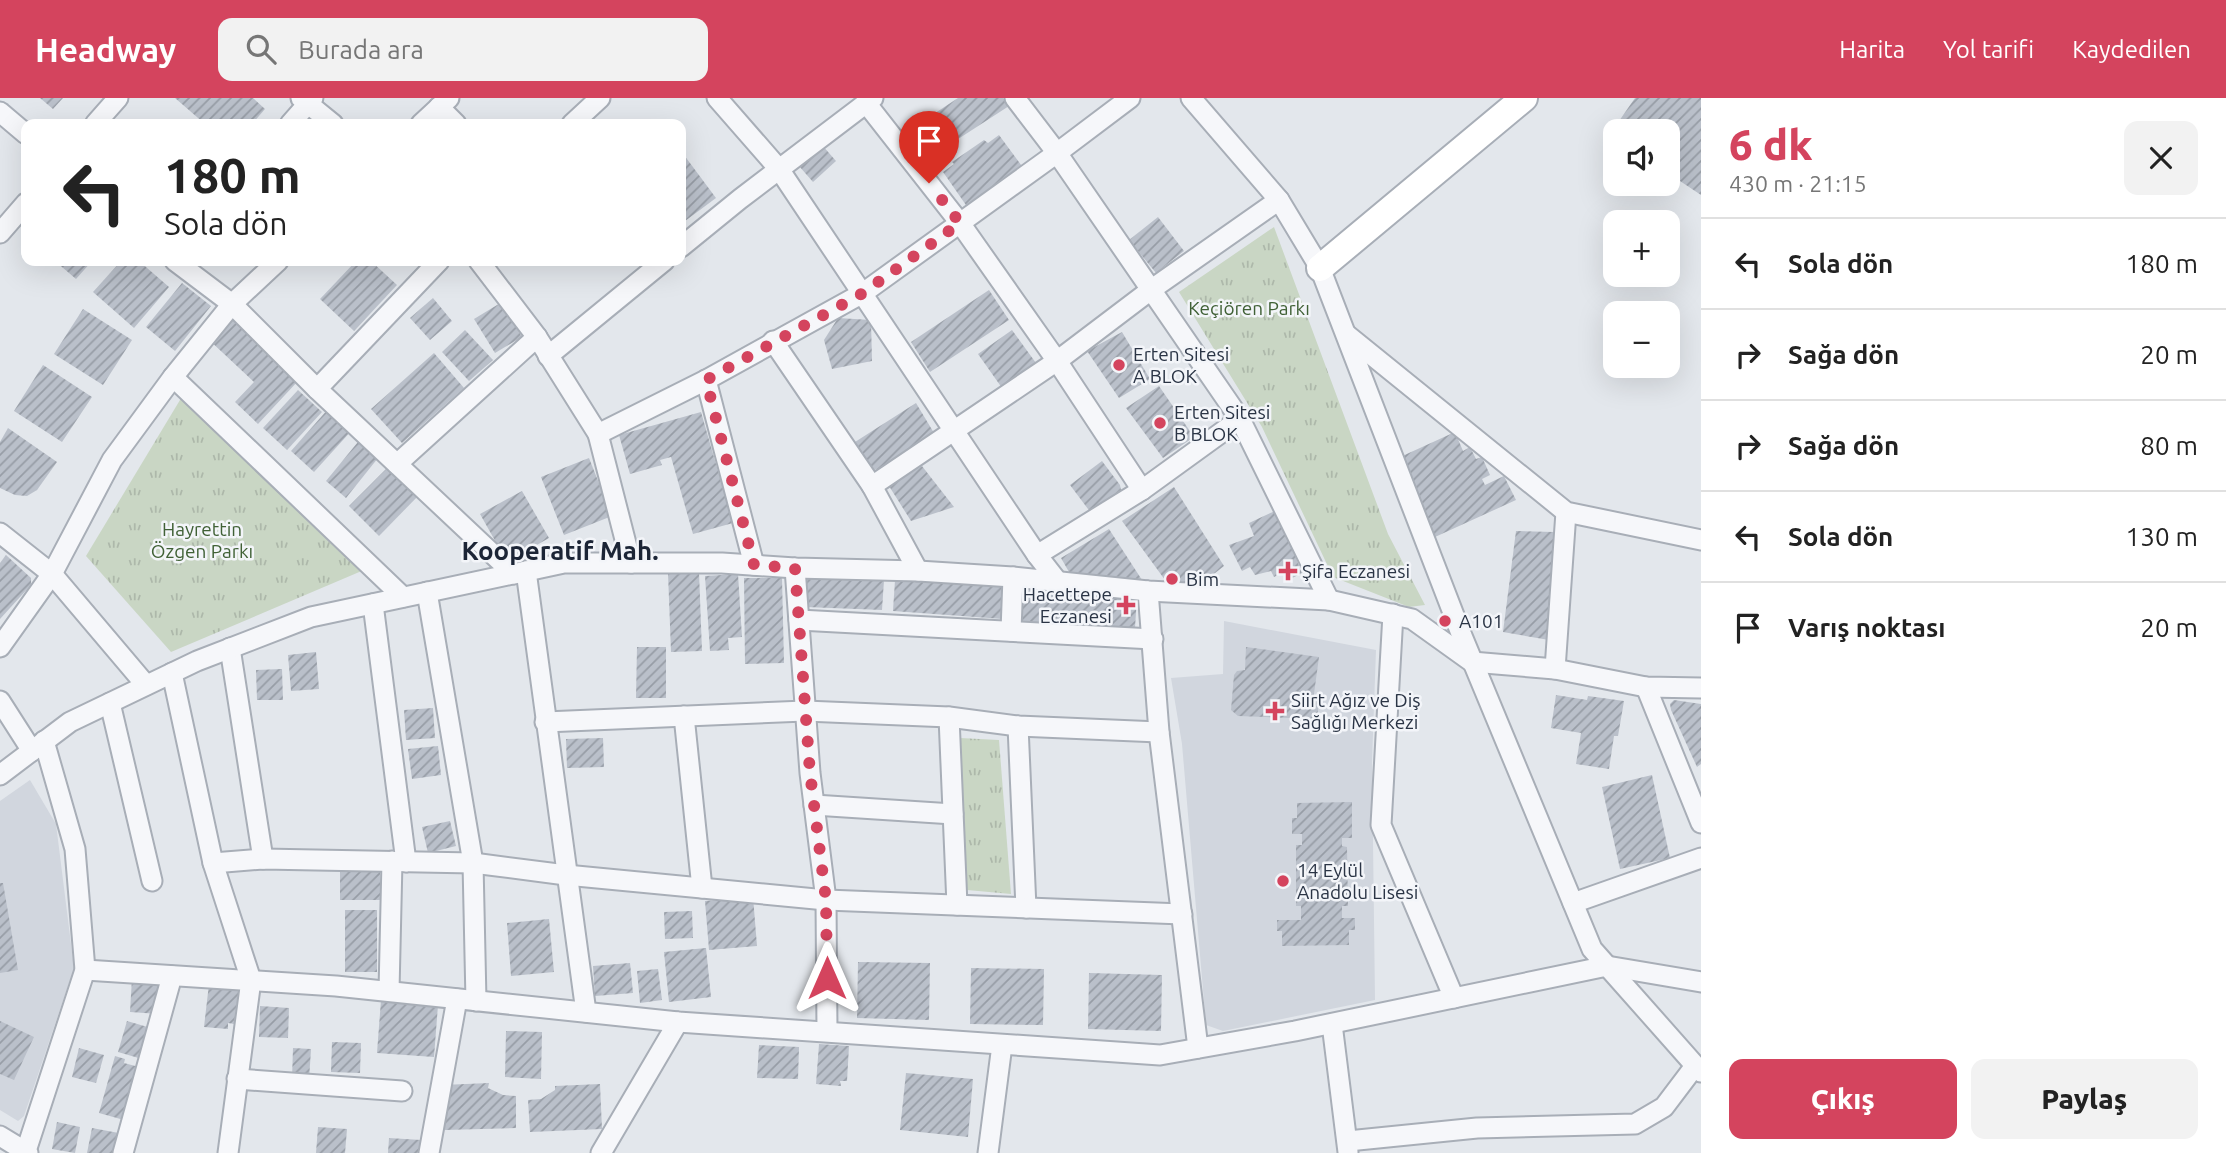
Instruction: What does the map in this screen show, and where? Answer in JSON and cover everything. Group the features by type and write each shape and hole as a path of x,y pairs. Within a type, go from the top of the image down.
{"street":[{"path":"99,119 118,98"},
{"path":"577,119 600,98"},
{"path":"717,98 779,169 1037,555 1058,582"},
{"path":"1015,98 1057,153 1240,419 1329,600"},
{"path":"598,434 706,380 863,293 1130,98"},
{"path":"1191,98 1279,200 1320,268 1472,662 1592,949 1698,1069 1664,1107 1634,1124 1477,1128 1348,1147 1332,1024"},
{"path":"1320,268 1524,98"},
{"path":"294,119 307,100 328,119"},
{"path":"686,243 870,100 1057,361 1142,489"},
{"path":"426,119 444,103 453,119"},
{"path":"0,112 21,130"},
{"path":"872,486 954,428 1057,361 1152,289 1279,200"},
{"path":"0,233 21,209"},
{"path":"186,266 232,304 397,464 520,572 545,722 586,1012"},
{"path":"0,647 52,574 112,460 173,377 232,304 273,266"},
{"path":"317,389 434,266"},
{"path":"483,266 537,337 598,434 631,563"},
{"path":"548,356 658,266"},
{"path":"1346,334 1566,512 1701,540"},
{"path":"397,464 537,337"},
{"path":"773,341 872,486 918,571"},
{"path":"173,377 403,597"},
{"path":"706,380 754,565"},
{"path":"1037,555 1142,489 1240,419"},
{"path":"1555,668 1566,512"},
{"path":"0,533 52,574 146,685"},
{"path":"0,775 70,722 172,673 311,617 564,563 754,565 918,571 1013,577 1147,591 1329,600 1412,619 1472,662 1555,668 1646,687 1701,688"},
{"path":"795,568 805,711 826,900 827,1031"},
{"path":"1011,631 1013,577"},
{"path":"1147,591 1159,732 1198,1048"},
{"path":"427,592 473,863 467,1000 429,1153"},
{"path":"373,604 399,861 389,992"},
{"path":"1393,614 1381,825 1454,998"},
{"path":"799,620 1153,639"},
{"path":"230,648 263,859"},
{"path":"172,673 213,863 251,980 228,1153"},
{"path":"1646,687 1701,823"},
{"path":"0,701 38,746 75,849 85,970 27,1152 0,1136"},
{"path":"110,703 152,881"},
{"path":"545,722 805,711 949,717 1018,726 1159,732"},
{"path":"684,716 702,888"},
{"path":"949,717 957,905"},
{"path":"1018,726 1026,908"},
{"path":"814,805 953,814"},
{"path":"1573,903 1701,858"},
{"path":"213,863 263,859 473,863 566,875 826,900 1182,914"},
{"path":"85,970 389,992 678,1022 1160,1055 1332,1024 1607,966 1701,982"},
{"path":"123,1153 172,976"},
{"path":"601,1153 678,1022"},
{"path":"988,1153 1002,1045"},
{"path":"237,1079 402,1091"}],"shaded area":[{"name":"14 Eylül Anadolu Lisesi","path":"1224,621 1376,650 1372,762 1375,1000 1223,1031 1206,1025 1182,744 1171,678 1223,674"},
{"path":"30,780 56,824 74,968 24,1116 18,1121 0,1110 0,801"}],"green space":[{"name":"Keçiören Parkı","path":"1274,227 1388,534 1425,605 1409,607 1333,577 1262,427 1179,292"},
{"name":"Hayrettin Özgen Parkı","path":"183,395 364,570 171,652 86,556"},
{"path":"960,738 999,740 1011,894 967,890"}],"building":[{"path":"40,98 63,98 53,109"},
{"path":"175,98 253,98 265,109 256,119 199,119"},
{"path":"958,98 1003,98 1009,106 935,154 917,125"},
{"path":"1635,98 1701,98 1701,195 1680,181 1680,119 1620,119"},
{"path":"999,135 1024,169 968,208 943,172 954,164 952,162 984,140 988,143"},
{"path":"822,145 836,161 813,182 799,166"},
{"path":"686,158 716,198 686,220"},
{"path":"1158,217 1184,251 1156,273 1129,240"},
{"path":"61,266 88,266 76,279"},
{"path":"116,266 145,266 169,287 134,328 93,292"},
{"path":"351,266 376,266 397,285 354,331 320,299"},
{"path":"182,283 211,306 175,351 146,327"},
{"path":"989,290 1009,320 930,372 911,342"},
{"path":"433,298 452,321 430,340 410,318"},
{"path":"502,302 522,337 495,353 474,319"},
{"path":"83,309 132,340 103,385 54,354"},
{"path":"228,316 298,381 258,424 235,402 254,382 207,338"},
{"path":"838,318 871,320 872,361 832,369 824,340"},
{"path":"465,330 493,360 469,381 442,352"},
{"path":"1012,330 1036,363 1002,388 978,354"},
{"name":"Erten Sitesi A BLOK","path":"1122,332 1150,379 1119,398 1087,351"},
{"path":"434,353 464,388 402,443 371,409"},
{"path":"43,365 92,397 62,442 14,411"},
{"name":"Erten Sitesi B BLOK","path":"1159,386 1194,437 1163,458 1126,408"},
{"path":"298,390 322,412 287,450 263,428"},
{"path":"916,403 934,433 878,469 868,467 855,442"},
{"path":"329,408 353,429 314,472 291,451"},
{"path":"701,412 733,523 693,534 671,457 660,460 662,465 630,474 619,435"},
{"path":"8,428 57,462 37,490 27,496 15,495 0,488 0,442"},
{"path":"1455,432 1463,451 1470,447 1476,459 1482,457 1490,475 1482,479 1485,485 1504,476 1516,500 1435,537 1398,458"},
{"path":"362,437 382,453 346,498 326,481"},
{"path":"589,458 612,516 564,535 541,477"},
{"path":"1102,461 1121,490 1091,513 1070,485"},
{"path":"390,465 420,494 379,536 349,506"},
{"path":"922,466 954,507 911,521 889,486"},
{"path":"1174,487 1224,566 1205,581 1196,584 1165,580 1122,521"},
{"path":"522,491 549,538 507,562 480,514"},
{"path":"1277,510 1302,573 1288,580 1284,572 1274,577 1271,571 1255,575 1250,567 1242,571 1229,545 1254,536 1249,523"},
{"path":"1109,529 1142,580 1073,579 1061,558"},
{"path":"1516,531 1554,532 1549,640 1503,632"},
{"path":"6,555 31,578 31,585 0,619 0,563"},
{"path":"699,572 702,651 671,652 668,573"},
{"path":"738,574 742,637 728,638 729,650 710,651 705,576"},
{"path":"807,577 884,580 882,610 806,607"},
{"path":"744,578 782,578 784,663 745,664"},
{"path":"895,580 1005,587 1003,619 893,611"},
{"path":"1021,590 1137,596 1135,628 1019,621"},
{"path":"637,647 666,647 666,698 636,698"},
{"path":"1246,647 1319,657 1313,701 1319,701 1317,719 1238,716 1231,710 1234,675 1237,671 1245,670"},
{"path":"316,652 319,689 291,691 288,655"},
{"path":"282,669 283,700 257,700 256,670"},
{"path":"1556,695 1587,700 1588,696 1624,701 1618,736 1614,736 1609,769 1576,764 1581,733 1551,728"},
{"path":"1674,700 1701,704 1701,764 1697,767 1671,710 1670,704"},
{"path":"433,708 435,738 406,740 404,710"},
{"path":"603,738 604,767 567,768 566,739"},
{"path":"438,746 441,775 412,779 408,749"},
{"path":"1652,775 1670,858 1620,869 1602,787"},
{"path":"1352,802 1352,838 1342,838 1342,846 1347,847 1348,906 1342,906 1342,918 1355,918 1355,930 1349,930 1349,945 1282,946 1282,931 1277,931 1277,920 1301,920 1301,906 1296,906 1296,845 1302,845 1302,834 1292,834 1292,818 1297,818 1297,803"},
{"path":"450,821 456,846 428,853 422,827"},
{"path":"380,863 380,900 340,900 340,864"},
{"path":"0,883 3,883 18,970 0,973"},
{"path":"753,897 757,946 709,950 705,901"},
{"path":"345,910 377,910 377,972 345,972"},
{"path":"692,911 693,938 665,939 664,912"},
{"path":"549,919 554,972 511,976 507,923"},
{"path":"706,948 711,997 669,1002 664,952"},
{"path":"858,962 930,963 929,1020 857,1018"},
{"path":"630,963 633,993 595,996 593,966"},
{"path":"971,968 1044,969 1043,1025 970,1024"},
{"path":"658,969 662,1000 640,1003 637,971"},
{"path":"1089,973 1162,975 1161,1031 1088,1029"},
{"path":"132,978 160,979 159,1014 130,1012"},
{"path":"209,984 239,988 234,1024 228,1023 228,1029 204,1027"},
{"path":"381,1000 438,1005 434,1057 377,1053"},
{"path":"260,1006 289,1008 288,1038 259,1037"},
{"path":"0,1021 34,1037 14,1080 0,1074"},
{"path":"127,1021 151,1028 142,1059 118,1052"},
{"path":"506,1031 542,1032 541,1079 505,1077"},
{"path":"332,1042 361,1043 360,1073 331,1072"},
{"path":"819,1044 849,1046 847,1081 840,1081 841,1086 816,1084"},
{"path":"759,1045 799,1047 798,1079 757,1078"},
{"path":"79,1048 104,1055 96,1083 72,1077"},
{"path":"293,1048 311,1049 309,1080 292,1079"},
{"path":"115,1056 125,1059 124,1063 139,1067 124,1120 99,1113"},
{"path":"906,1073 973,1079 968,1137 900,1130"},
{"path":"489,1083 488,1088 503,1095 516,1096 516,1128 445,1130 443,1085"},
{"path":"600,1084 602,1129 530,1132 528,1100 541,1099 555,1090 555,1086"},
{"path":"57,1122 80,1127 75,1153 52,1149"},
{"path":"318,1127 347,1129 345,1153 316,1153"},
{"path":"92,1128 124,1134 120,1153 87,1153"},
{"path":"389,1138 421,1140 420,1153 388,1153"}],"place":[{"name":"Erten Sitesi A BLOK","path":"1119,365"},
{"name":"Erten Sitesi B BLOK","path":"1160,423"},
{"name":"Şifa Eczanesi","path":"1288,571"},
{"name":"Bim","path":"1172,579"},
{"name":"Hacettepe Eczanesi","path":"1126,605"},
{"name":"A101","path":"1445,621"},
{"name":"Siirt Ağız ve Diş Sağlığı Merkezi","path":"1275,711"},
{"name":"14 Eylül Anadolu Lisesi","path":"1283,881"}],"district":[{"name":"Kooperatif Mah.","path":"560,550"}],"route":[{"path":"827,978 826,900 810,773 795,568 754,565 706,380 863,293 960,223 929,183"}]}
